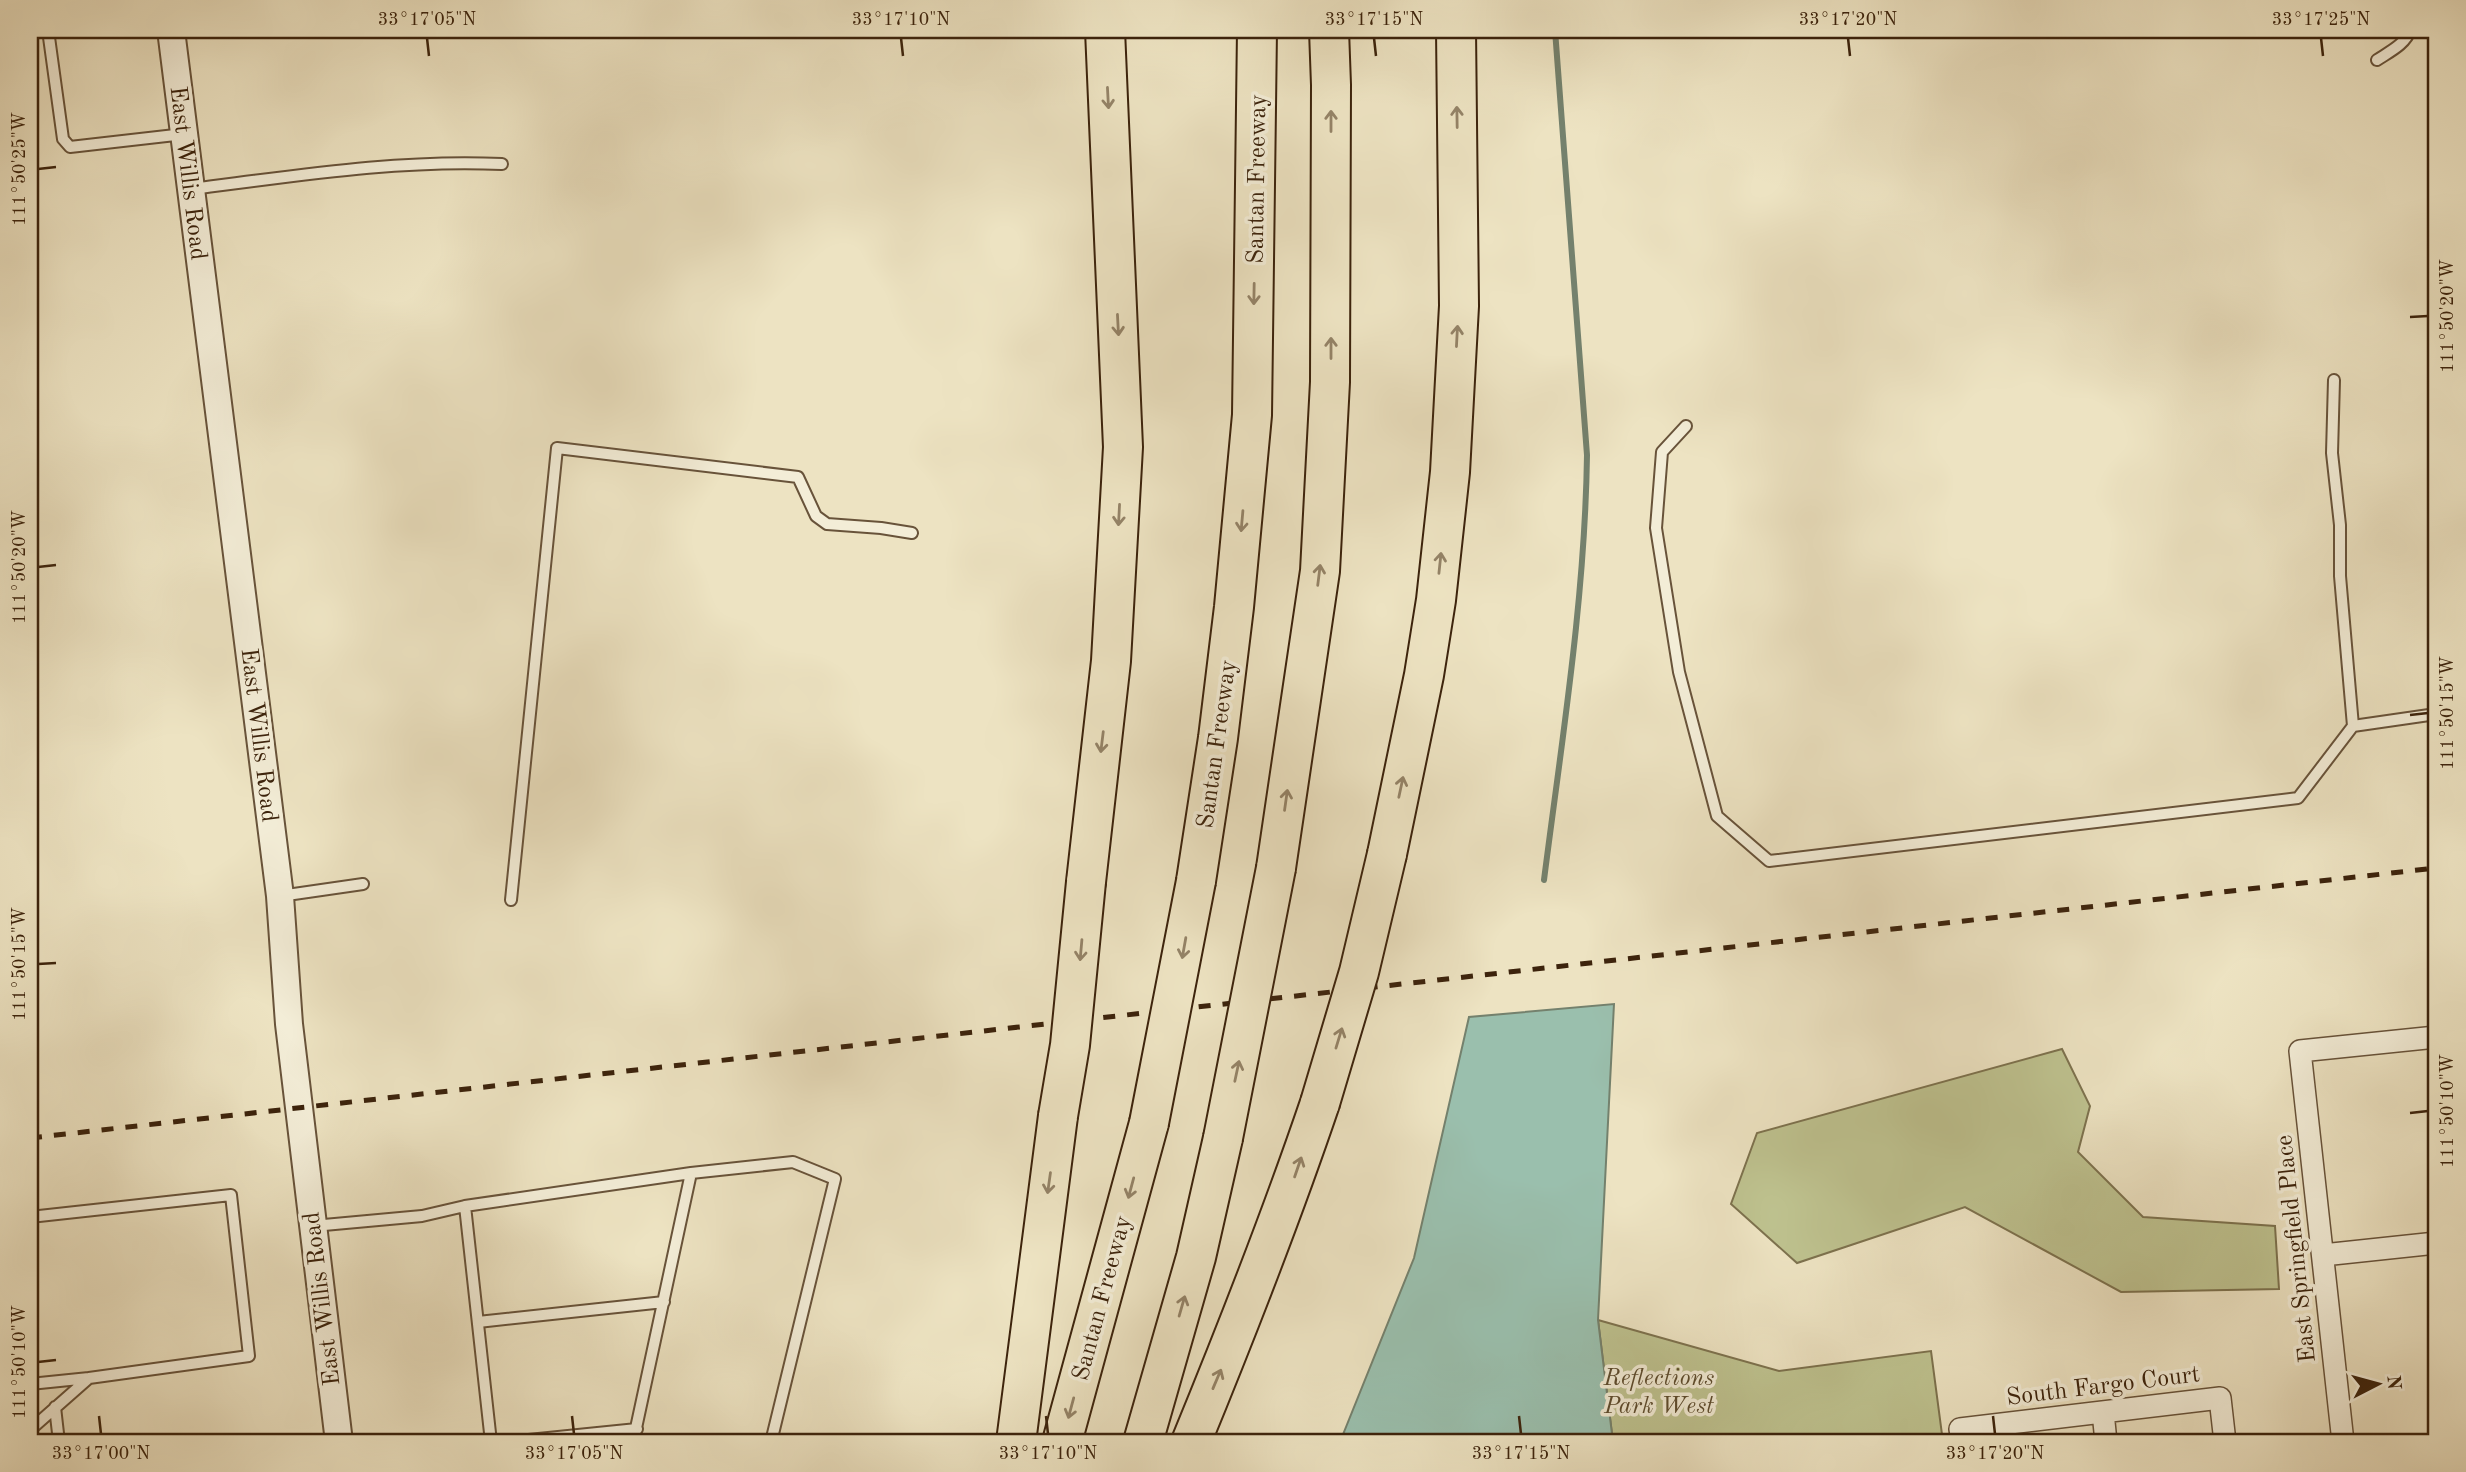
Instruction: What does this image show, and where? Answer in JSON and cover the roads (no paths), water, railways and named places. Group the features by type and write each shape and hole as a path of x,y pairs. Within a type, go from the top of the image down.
{"highway":[{"path":"1016,1442 1058,1116 1072,1033 1111,661 1123,447 1105,30"},
{"name":"Santan Freeway","path":"1062,1442 1149,1122 1196,881 1218,738 1234,607 1252,415 1257,30"},
{"path":"1143,1442 1196,1257 1223,1138 1276,868 1320,570 1330,382 1329,30"},
{"path":"1191,1442 1284,1208 1320,1103 1359,972 1387,854 1424,675 1436,600 1450,472 1459,306 1456,30"}],"street":[{"name":"East Willis Road","path":"171,30 279,896 289,1024 339,1442"},
{"name":"East Springfield Place","path":"2343,1442 2300,1051 2436,1037"},
{"path":"2323,1255 2436,1243"},
{"name":"South Fargo Court","path":"1962,1442 1960,1429 2220,1398 2225,1442"},
{"path":"2103,1412 2106,1442"}],"lane":[{"path":"48,30 63,139 70,147 184,134"},
{"path":"2377,60 2402,43 2409,36 2410,30"},
{"path":"192,189 408,165 467,162 502,164"},
{"path":"1686,426 1662,452 1656,528 1679,672 1717,816 1769,861 2298,798 2353,726 2340,576 2340,525 2332,453 2333,380"},
{"path":"511,900 557,448 798,477 816,516 827,524 912,533"},
{"path":"2353,726 2436,714"},
{"path":"279,896 363,884"},
{"path":"313,1226 422,1216 465,1206 691,1173 793,1162 835,1179 771,1442"},
{"path":"633,1442 691,1173"},
{"path":"30,1217 232,1195 249,1356 30,1384"},
{"path":"465,1206 491,1442"},
{"path":"478,1322 664,1302"},
{"path":"30,1430 89,1378"},
{"path":"55,1407 59,1442"},
{"path":"508,1442 637,1429"}],"waterway":[{"path":"1544,880 1577,615 1587,455 1555,30"}],"railway":[{"path":"30,1138 2436,868"}],"park label":[{"name":"Reflections Park West","path":"1659,1391"}]}
